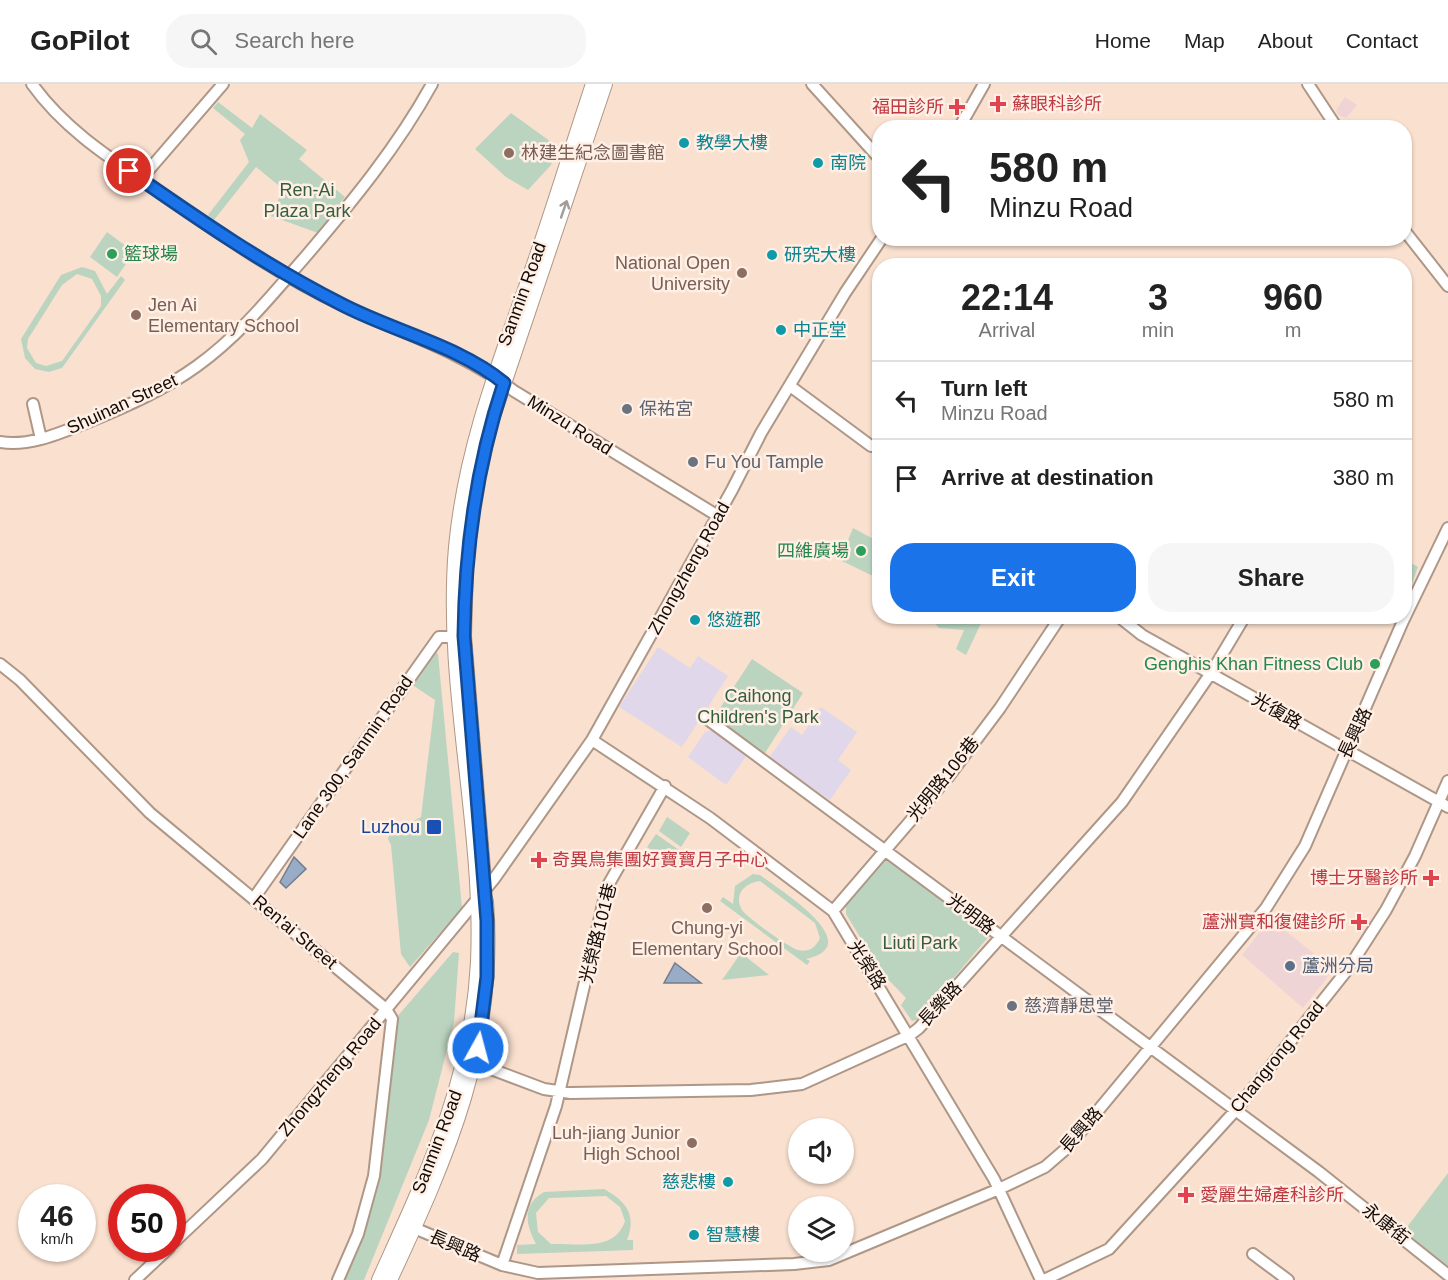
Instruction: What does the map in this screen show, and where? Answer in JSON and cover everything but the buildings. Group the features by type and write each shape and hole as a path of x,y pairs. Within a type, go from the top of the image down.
{"main road":[{"name":"Sanmin Road","path":"390,1280 454,1133 475,1064 487,977 458,637 474,495 499,379 531,272 593,84"},
{"name":"Sanmin Road","path":"499,379 605,84"},
{"name":"Sanmin Road","path":"379,1280 443,1136 463,1068 476,990 481,895"}],"street":[{"name":"Minzu Road","path":"32,84 79,136 216,231 289,276 343,305 462,357 718,516"},
{"path":"141,179 223,84"},
{"name":"Shuinan Street","path":"0,442 41,440 122,408 199,365 254,316 289,276 394,146 432,84"},
{"path":"812,84 872,150"},
{"path":"964,120 984,84"},
{"path":"1308,84 1332,120"},
{"path":"1412,240 1448,286"},
{"name":"Zhongzheng Road","path":"186,1231 262,1159 481,895 592,740 790,386 845,293 877,246"},
{"path":"790,386 871,446"},
{"path":"33,404 41,440"},
{"name":"長興路","path":"1412,607 1448,528"},
{"name":"光明路106巷","path":"833,911 948,776 1000,708 1055,624"},
{"name":"光復路","path":"1128,624 1142,635 1443,805"},
{"name":"長樂路","path":"475,1064 544,1089 560,1091 751,1090 802,1084 910,1035 920,1028 1122,802 1211,673 1240,624"},
{"name":"長興路","path":"414,1228 502,1265 538,1273 572,1276 794,1264 829,1260 999,1189 1045,1167 1067,1148 1266,908 1305,846 1404,624"},
{"name":"Lane 300, Sanmin Road","path":"254,898 439,637 458,637"},
{"name":"Ren'ai Street","path":"0,664 20,680 150,813 386,1009"},
{"name":"光明路","path":"706,718 1234,1111"},
{"name":"光榮路","path":"592,740 665,786 833,911 910,1035 999,1189 1042,1280"},
{"name":"Changrong Road","path":"1042,1280 1109,1249 1234,1111 1348,969 1386,910 1443,805 1448,781"},
{"name":"光榮路101巷","path":"502,1265 560,1091 607,887 665,786"},
{"path":"338,1280 358,1234 374,1176 392,1019 386,1009"},
{"name":"永康街","path":"1234,1111 1319,1172 1448,1275"},
{"path":"1252,1254 1288,1280"},
{"path":"135,1280 154,1262"}],"shaded area":[{"path":"1345,97 1357,105 1346,118 1338,115 1336,110"},
{"path":"658,647 690,668 698,656 728,676 682,747 619,707"},
{"path":"821,707 857,732 838,760 851,770 830,800 769,758 791,727 802,735"},
{"path":"712,730 747,755 726,785 688,757 705,732"},
{"path":"1270,919 1334,969 1303,1008 1242,955"}],"green space":[{"name":"Ren-Ai Plaza Park","path":"218,102 252,128 260,114 307,150 299,159 345,197 318,233 271,216 283,189 256,167 214,220 208,215 249,162 240,140 245,134 213,108"},
{"path":"511,113 558,147 551,165 528,190 506,177 475,149"},
{"name":"籃球場","path":"107,232 134,252 117,277 90,257"},
{"path":"82,267 95,271 107,294 121,276 125,280 62,368 49,372 35,369 25,358 21,339 61,275","holes":["77,274 92,279 101,296 101,306 62,361 46,366 36,363 27,348 28,339 62,285"]},
{"name":"四維廣場","path":"853,528 872,538 872,576 840,560"},
{"path":"1412,564 1418,567 1412,584"},
{"path":"935,624 981,624 966,655 956,649 964,630 939,628"},
{"path":"434,651 438,654 462,908 410,967 401,954 391,845 388,839 390,833 421,817 435,700 411,684"},
{"name":"Caihong Children's Park","path":"752,659 803,693 765,753 713,719"},
{"path":"667,817 690,833 681,847 659,831"},
{"path":"656,834 679,850 670,863 647,847"},
{"name":"Liuti Park","path":"887,858 990,935 919,1019 912,1021 901,1005 906,998 882,973 846,914 846,906"},
{"path":"753,874 760,875 799,904 824,930 828,942 823,952 806,959 810,961 807,965 720,901 723,897 733,904 735,886","holes":["760,881 815,923 820,938 809,950 798,950 745,914 740,904 740,894 745,887"]},
{"path":"453,952 459,953 454,1022 429,1120 364,1280 338,1280 360,1227 396,1018"},
{"path":"741,953 769,975 722,980"},
{"path":"1448,1173 1448,1276 1401,1235"},
{"path":"604,1189 612,1194 628,1210 631,1223 627,1240 633,1240 633,1250 517,1254 517,1245 536,1244 528,1223 529,1209 537,1197 544,1192","holes":["606,1196 620,1207 625,1221 620,1231 613,1238 604,1242 551,1244 538,1232 536,1213 549,1198"]}],"water":[{"path":"294,857 306,869 286,888 280,882"},
{"path":"675,963 701,983 664,983"}],"place":[{"name":"蘇眼科診所","path":"998,104"},
{"name":"福田診所","path":"957,107"},
{"name":"教學大樓","path":"684,143"},
{"name":"林建生紀念圖書館","path":"509,153"},
{"name":"南院","path":"818,163"},
{"name":"籃球場","path":"112,254"},
{"name":"研究大樓","path":"772,255"},
{"name":"National Open University","path":"742,273"},
{"name":"Jen Ai Elementary School","path":"136,315"},
{"name":"中正堂","path":"781,330"},
{"name":"保祐宮","path":"627,409"},
{"name":"Fu You Tample","path":"693,462"},
{"name":"四維廣場","path":"861,551"},
{"name":"悠遊郡","path":"695,620"},
{"name":"Genghis Khan Fitness Club","path":"1375,664"},
{"name":"Luzhou","path":"434,827"},
{"name":"奇異鳥集團好寶寶月子中心","path":"539,860"},
{"name":"博士牙醫診所","path":"1431,878"},
{"name":"Chung-yi Elementary School","path":"707,908"},
{"name":"蘆洲實和復健診所","path":"1359,922"},
{"name":"蘆洲分局","path":"1290,966"},
{"name":"慈濟靜思堂","path":"1012,1006"},
{"name":"Luh-jiang Junior High School","path":"692,1143"},
{"name":"慈悲樓","path":"728,1182"},
{"name":"愛麗生婦產科診所","path":"1186,1195"},
{"name":"智慧樓","path":"694,1235"}],"route":[{"path":"129,171 216,231 289,276 343,305 462,357 493,374 504,383 490,425 474,495 469,528 464,602 464,636 487,921 487,977 478,1048"}]}
